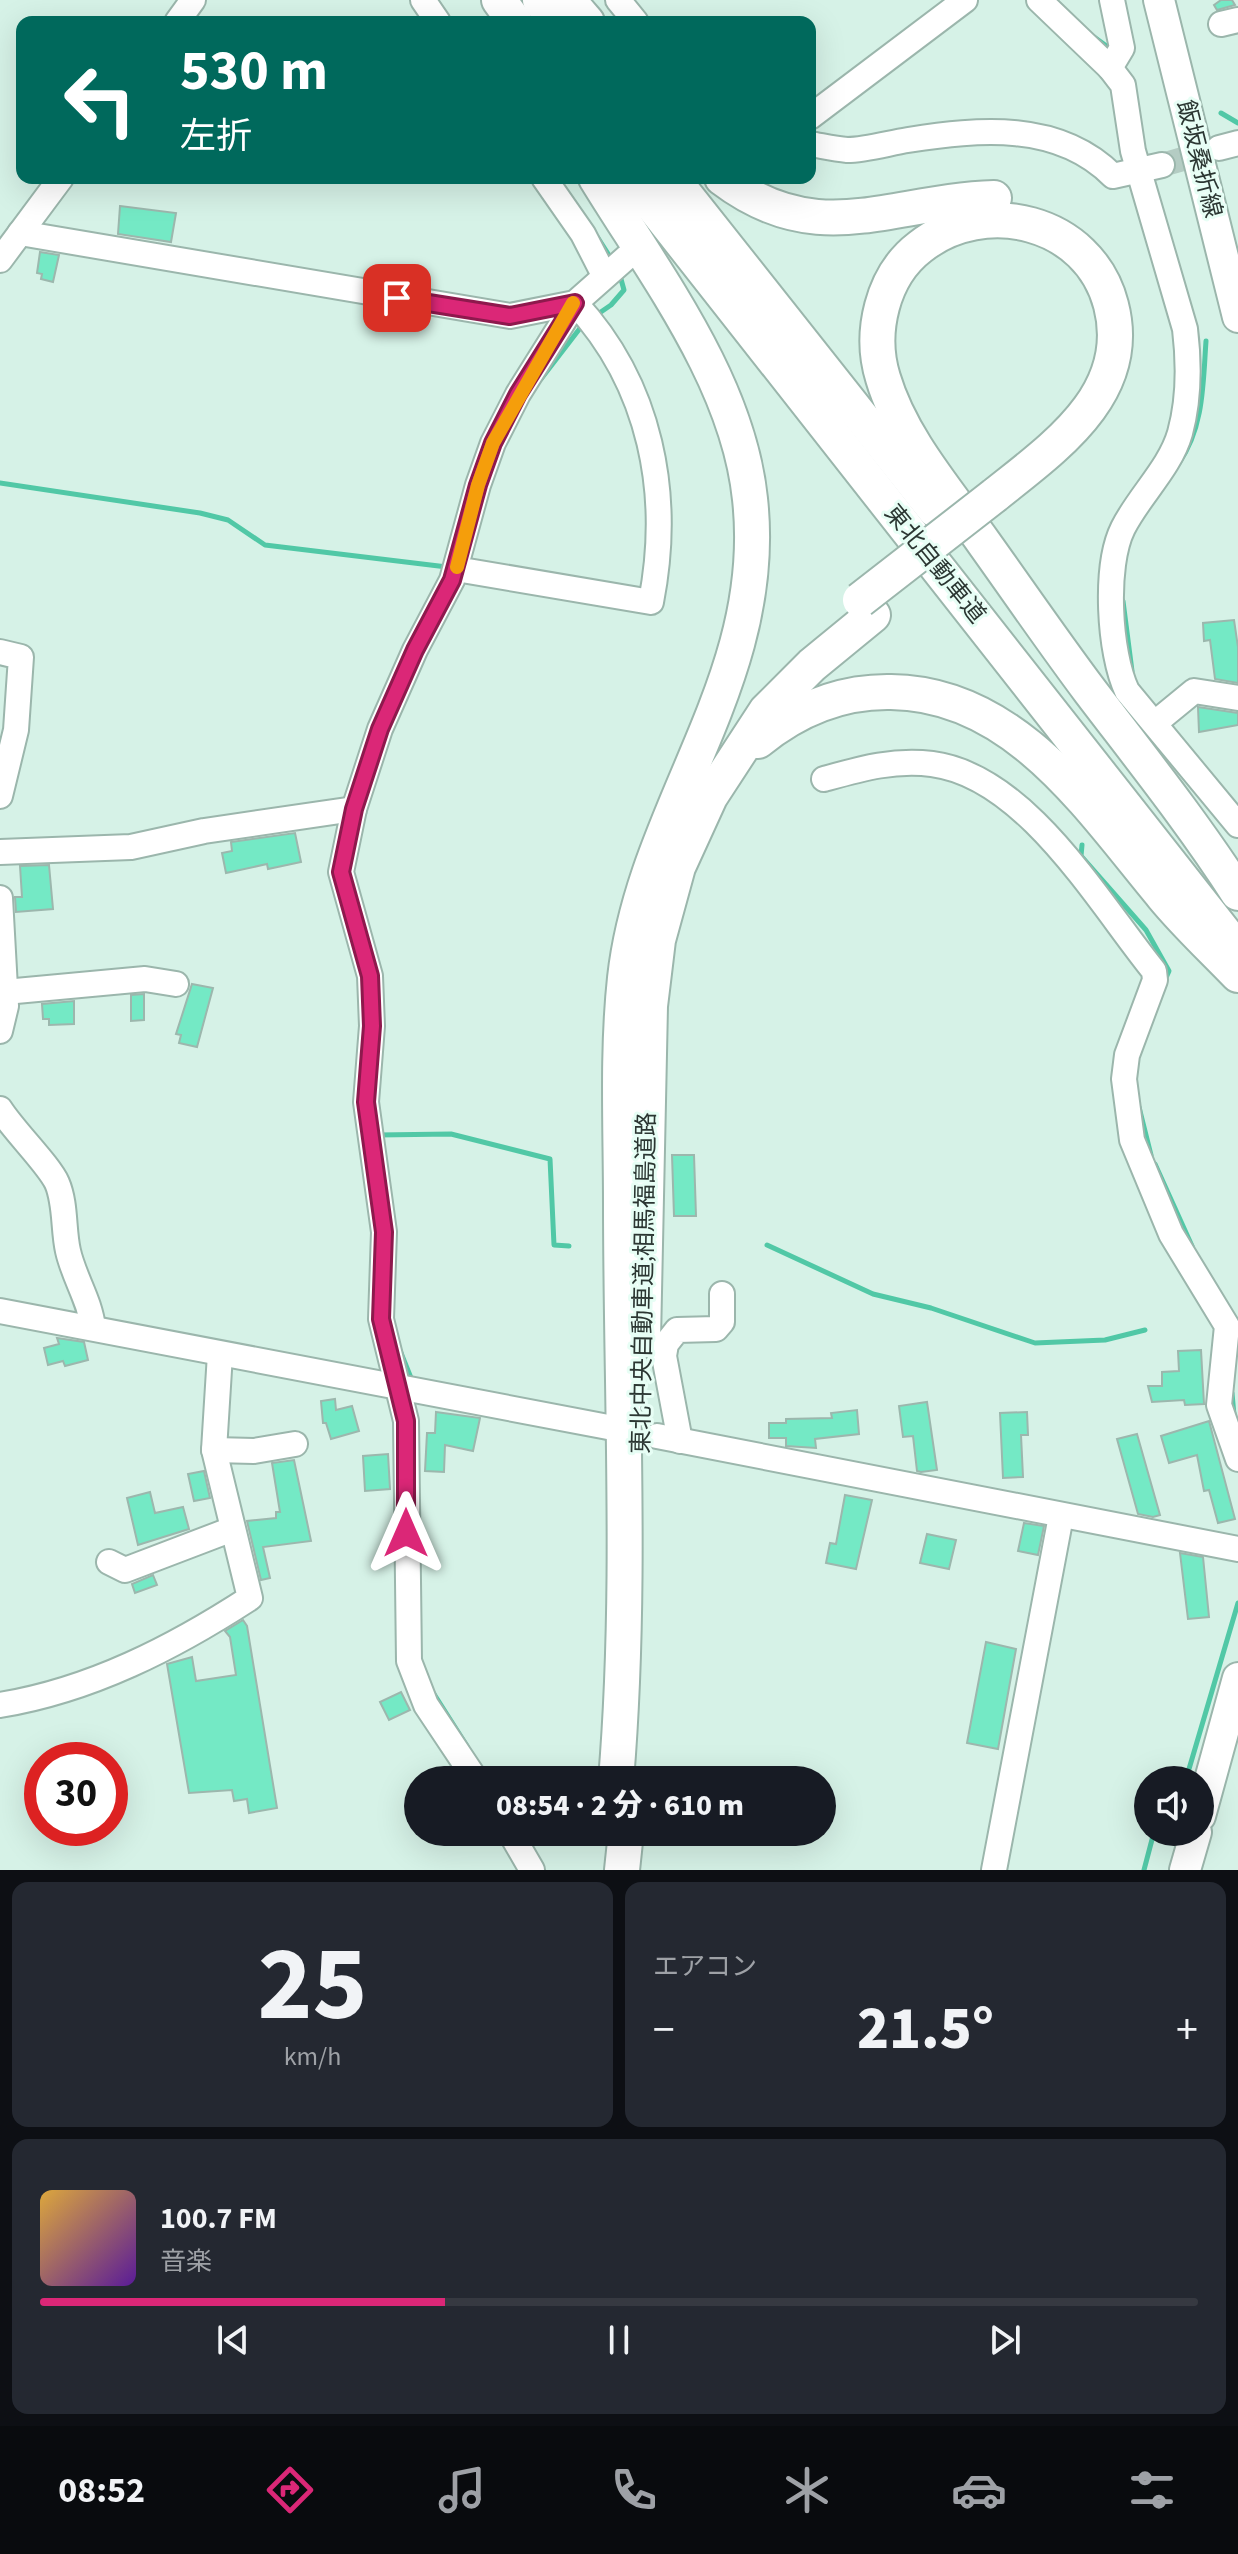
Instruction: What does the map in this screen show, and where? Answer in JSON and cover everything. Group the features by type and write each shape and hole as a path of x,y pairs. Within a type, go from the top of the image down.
{"highway":[{"path":"568,0 582,16"},
{"path":"600,184 723,393 745,461 750,498 752,572 740,643 716,712 694,798"},
{"name":"東北自動車道","path":"636,184 1238,950"},
{"name":"東北自動車道","path":"677,184 1127,753 1238,902"},
{"path":"694,798 766,711 867,607 1001,502 1094,435 1112,412 1128,377 1135,337 1134,311 1120,273 1094,237 1048,208 1021,201 964,200 876,215 819,219 768,205 732,184"},
{"path":"1001,502 1082,419 1107,380 1116,335 1108,292 1083,255 1043,228 989,218 961,223 936,234 898,271 886,292 879,320 879,362 890,399 903,426 958,506 1087,687 1207,845 1238,893"},
{"path":"694,798 756,742 796,714 822,703 849,695 907,692 963,705 1014,735 1054,769 1165,899 1238,975"},
{"name":"東北中央自動車道;相馬福島道路","path":"617,1766 623,1591 622,1008 639,906 694,798"},
{"name":"東北中央自動車道;相馬福島道路","path":"632,1766 640,1592 650,1006 666,904 694,798"},
{"path":"608,1870 611,1846"},
{"path":"622,1870 625,1846"}],"main road":[{"name":"飯坂桑折線","path":"1159,0 1237,311"},
{"path":"1214,1766 1238,1678"},
{"path":"1185,1870 1192,1846"}],"street":[{"path":"618,0 631,16"},
{"path":"816,112 965,0"},
{"path":"1039,0 1110,68 1123,85 1133,151 1151,168 1189,356 1180,435 1123,527 1112,566 1119,674 1127,691 1238,825"},
{"path":"1110,68 1122,48 1112,0"},
{"path":"816,145 848,150 970,132 1004,131 1062,142 1083,151 1113,176 1151,168"},
{"path":"0,260 57,184"},
{"path":"467,1766 426,1705 409,1661 406,1421 409,1389 381,1319 384,1232 366,1102 372,1026 370,976 341,872 354,809 380,729 461,570 478,485 493,443 518,394 586,315 615,266 583,234 548,184"},
{"path":"20,233 487,314 586,315"},
{"path":"461,570 651,602 658,567 661,515 654,449 636,398 612,350 586,315"},
{"path":"0,652 21,657 16,730 0,796"},
{"path":"1155,723 1194,691 1238,698"},
{"path":"824,779 876,764 933,764 952,768 1008,796 1064,857 1154,971 1155,980 1139,1015 1127,1055 1124,1079 1132,1140 1171,1234 1227,1326 1219,1405 1238,1459"},
{"path":"0,852 131,847 204,831 354,809"},
{"path":"0,898 5,992 0,1031"},
{"path":"5,992 145,979 176,984"},
{"path":"0,1109 14,1133 57,1181 67,1247 75,1279 91,1309 93,1328"},
{"path":"722,1294 722,1322 716,1329 677,1330 666,1344 668,1439 1238,1549"},
{"path":"0,1311 608,1427"},
{"path":"0,1705 72,1689 107,1675 195,1634 250,1598 244,1566 230,1530 214,1450 220,1354"},
{"path":"214,1450 254,1451 295,1444"},
{"path":"994,1870 1061,1516"},
{"path":"109,1562 125,1570 230,1530"},
{"path":"518,1846 532,1870"}],"building":[{"path":"1221,0 1232,0 1235,5 1217,10 1214,5"},
{"path":"120,206 176,213 171,242 118,234"},
{"path":"40,252 59,255 53,282 41,279 42,274 37,273"},
{"path":"1234,620 1238,683 1215,679 1210,640 1204,641 1203,623"},
{"path":"1198,707 1238,713 1238,725 1199,732"},
{"path":"295,833 301,862 268,869 267,864 226,873 222,853 232,851 231,842"},
{"path":"49,865 53,909 16,912 15,897 22,897 20,866"},
{"path":"192,984 213,988 197,1047 179,1043 181,1035 176,1034"},
{"path":"144,994 144,1020 131,1021 131,995"},
{"path":"74,1001 74,1024 49,1025 49,1019 43,1019 42,1004"},
{"path":"672,1155 694,1155 696,1216 674,1216"},
{"path":"57,1338 84,1342 88,1360 65,1366 63,1361 48,1365 44,1348 59,1344"},
{"path":"1201,1350 1204,1404 1185,1405 1184,1400 1152,1402 1148,1386 1162,1386 1162,1372 1179,1371 1178,1351"},
{"path":"335,1399 336,1410 352,1406 359,1431 331,1439 326,1423 323,1423 321,1401"},
{"path":"927,1402 937,1470 921,1472 917,1471 913,1436 903,1437 899,1406"},
{"path":"857,1410 859,1434 815,1439 816,1448 786,1446 786,1438 769,1438 769,1423 786,1423 786,1419 832,1418 831,1413"},
{"path":"436,1412 480,1418 473,1451 445,1445 444,1472 425,1471 427,1433 435,1433"},
{"path":"1027,1412 1028,1435 1021,1435 1023,1477 1003,1478 1000,1413"},
{"path":"1209,1421 1235,1519 1218,1523 1209,1490 1204,1491 1197,1455 1169,1463 1161,1436"},
{"path":"1137,1434 1160,1515 1153,1517 1138,1514 1117,1439"},
{"path":"388,1454 390,1489 365,1491 363,1456"},
{"path":"294,1460 311,1541 263,1547 270,1578 261,1580 247,1521 276,1518 276,1512 280,1512 272,1463"},
{"path":"204,1471 210,1498 194,1501 188,1474"},
{"path":"150,1492 155,1513 183,1507 189,1529 138,1545 127,1498"},
{"path":"845,1495 872,1500 856,1569 826,1563 830,1543 836,1544"},
{"path":"1024,1523 1044,1526 1038,1555 1018,1551"},
{"path":"927,1534 956,1540 949,1569 920,1563"},
{"path":"1180,1553 1203,1557 1209,1617 1188,1619"},
{"path":"153,1575 157,1585 135,1593 132,1584"},
{"path":"243,1620 247,1626 277,1808 249,1813 247,1799 234,1801 232,1790 189,1793 167,1664 192,1657 196,1681 236,1675 230,1637 225,1631"},
{"path":"986,1642 1016,1649 998,1749 967,1743"},
{"path":"401,1692 410,1710 389,1720 380,1702"}],"waterway":[{"path":"1094,37 1112,50"},
{"path":"1221,113 1238,123"},
{"path":"598,238 612,260"},
{"path":"595,316 611,305 624,290 619,272"},
{"path":"541,379 584,323"},
{"path":"1179,463 1198,420 1206,341"},
{"path":"0,483 200,513 228,520 265,545 447,567"},
{"path":"1123,601 1132,671"},
{"path":"1082,845 1081,856 1146,930 1169,971 1165,980"},
{"path":"1139,1107 1151,1155"},
{"path":"378,1135 451,1134 550,1159 554,1245 569,1246"},
{"path":"1155,1164 1192,1246"},
{"path":"767,1245 873,1294 931,1308 1035,1343 1105,1340 1145,1330"},
{"path":"399,1348 413,1383"},
{"path":"1232,1393 1234,1415"},
{"path":"1190,1766 1238,1603"},
{"path":"434,1694 467,1746"},
{"path":"1144,1870 1150,1846"}],"tunnel":[{"path":"1162,165 1214,150"}],"slow traffic":[{"path":"457,567 478,485 493,443 518,394 573,303"}],"route":[{"path":"397,298 510,316 575,303 518,394 493,443 452,580 415,650 380,729 354,809 341,872 370,976 372,1026 365,1077 366,1102 384,1232 381,1319 406,1421 406,1533"}]}
